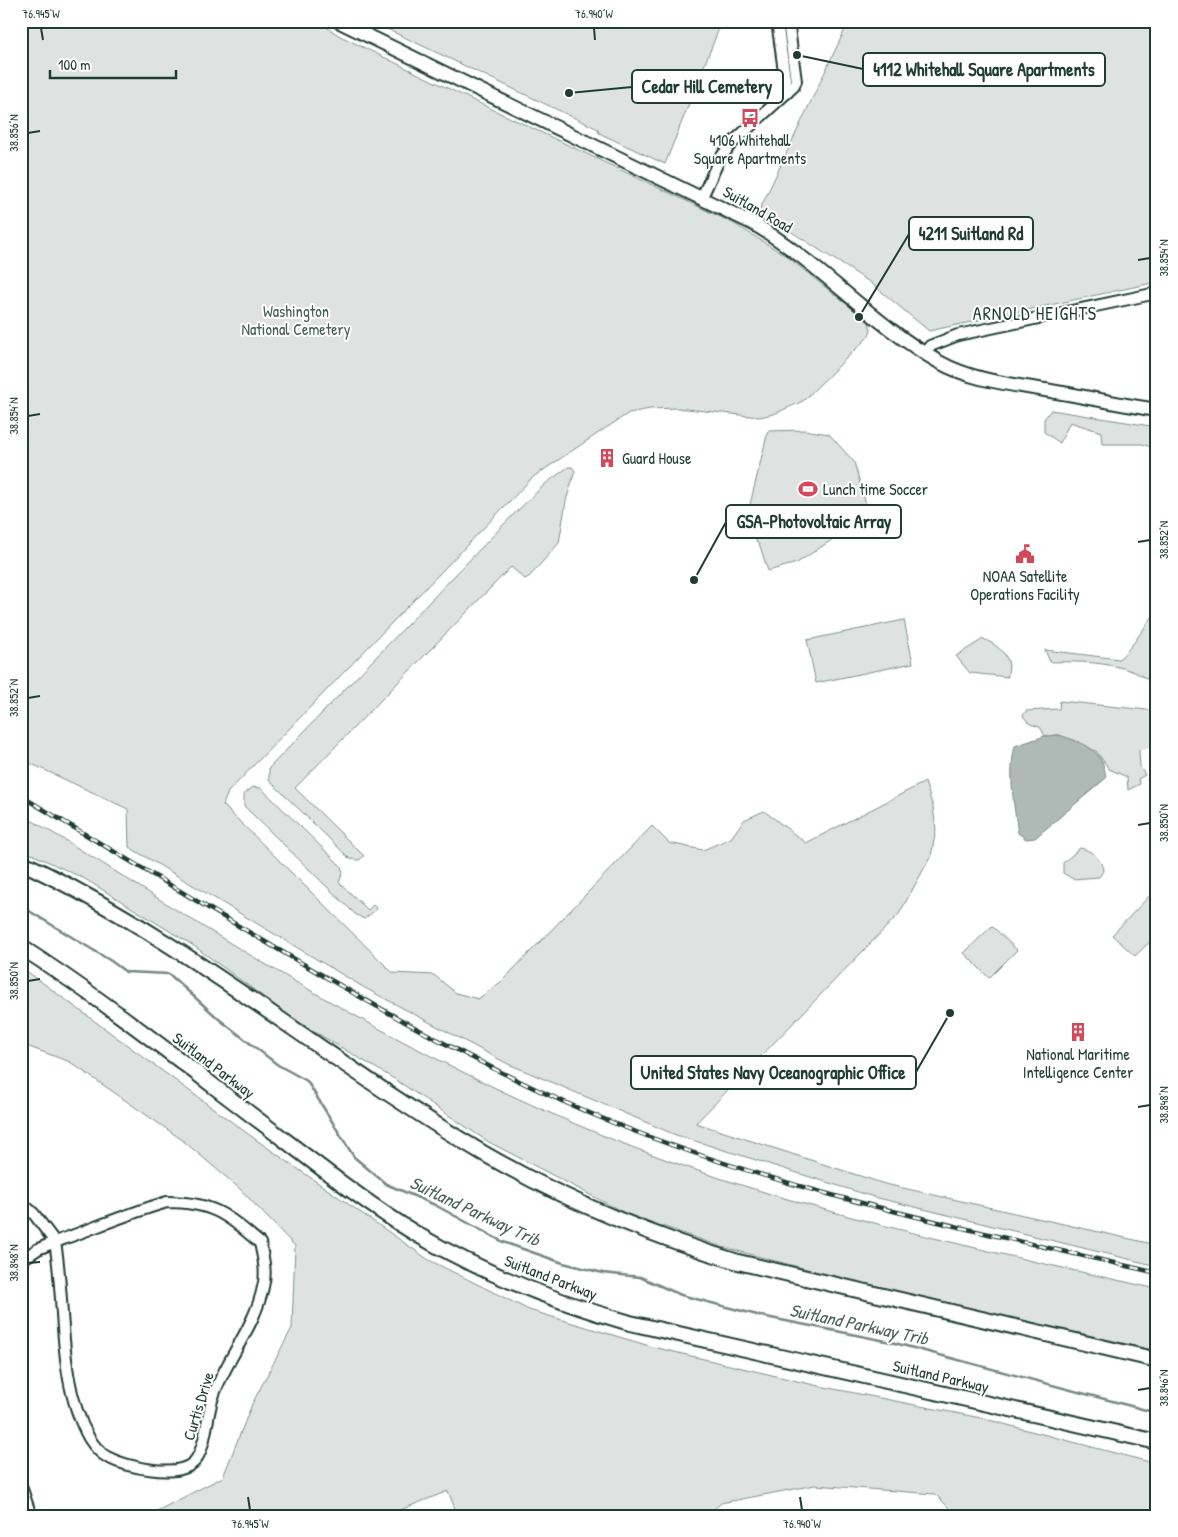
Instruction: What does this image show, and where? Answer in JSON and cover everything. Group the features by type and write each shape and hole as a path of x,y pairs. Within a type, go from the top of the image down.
{"highway":[{"path":"21,862 81,891 160,938 466,1143 538,1183 588,1207 672,1241 738,1262 1157,1360"},
{"name":"Suitland Parkway","path":"21,947 91,995 380,1210 425,1238 500,1278 586,1311 653,1329 1157,1442"}],"main road":[{"name":"Suitland Road","path":"338,21 754,224 783,242 925,353 952,368 987,379 1157,410"}],"street":[{"path":"777,21 787,93"},
{"path":"702,197 719,160 731,144 787,93 796,81 788,21"},
{"path":"925,353 930,346 958,335 1157,293"},
{"name":"Curtis Drive","path":"21,1202 34,1214 55,1242 61,1282 62,1331 73,1392 90,1439 99,1451 115,1460 165,1470 188,1467 198,1457 213,1397 260,1298 265,1275 260,1243 233,1220 212,1208 189,1202 174,1202 136,1211 55,1242 38,1249 21,1260"},
{"path":"21,1486 31,1516"}],"green space":[{"name":"Washington National Cemetery","path":"21,21 317,21 340,36 733,223 785,255 869,322 871,330 868,337 803,401 774,414 759,417 678,408 650,409 629,413 533,477 228,792 223,805 393,973 434,975 456,993 478,999 502,981 652,826 669,843 703,850 731,838 744,820 764,811 806,843 925,782 933,807 936,830 931,856 899,914 696,1123 885,1184 1157,1245 1157,1266 874,1197 676,1135 506,1063 363,987 129,847 128,809 21,759"},
{"path":"370,21 722,21 665,164 599,133 598,129"},
{"path":"849,21 1157,21 1157,282 929,331 871,283 759,211"},
{"path":"1051,410 1157,427 1157,449 1142,444 1102,444 1101,432 1070,422 1060,443 1044,432 1044,419"},
{"name":"Lunch time Soccer","path":"804,430 829,434 854,462 869,515 797,563 768,571 760,546 745,525 768,431"},
{"path":"568,467 572,467 575,471 566,501 559,543 530,576 525,579 511,567 295,788 364,856 359,860 350,859 269,780 269,768 511,517 544,485"},
{"path":"1157,611 1157,679 1149,681 1129,670 1116,666 1075,662 1050,662 1045,650 1119,659 1130,648"},
{"path":"904,620 913,663 816,683 807,640"},
{"path":"983,639 996,646 1006,656 1009,665 1008,677 970,673 956,656"},
{"path":"1060,701 1157,711 1157,744 1139,750 1140,767 1145,775 1138,779 1140,784 1128,790 1127,777 1109,769 1096,751 1059,735 1045,736 1040,727 1030,724 1023,716 1026,711 1059,709"},
{"path":"253,787 261,788 341,866 343,873 339,882 368,910 373,905 377,909 364,919 355,914 244,806 244,794"},
{"path":"21,814 208,930 374,1026 488,1084 604,1136 671,1162 808,1205 1017,1258 1157,1289 1157,1351 841,1278 722,1247 625,1213 487,1141 396,1080 295,1020 194,946 85,879 21,849"},
{"path":"1080,848 1088,850 1101,863 1103,871 1099,877 1073,879 1063,873 1063,863"},
{"path":"1157,888 1157,935 1135,956 1112,935"},
{"path":"992,926 1017,950 989,978 964,953"},
{"path":"21,967 255,1139 429,1260 529,1310 653,1347 814,1385 981,1418 1157,1464 1157,1516 957,1516 935,1494 815,1485 721,1503 707,1516 458,1516 448,1491 385,1516 147,1516 223,1477 252,1404 292,1328 295,1246 239,1188 181,1139 70,1062 21,1044"}],"shaded area":[{"path":"1059,735 1084,744 1096,753 1101,760 1106,778 1035,838 1026,839 1018,833 1013,801 1012,767 1015,746 1045,736"}],"waterway":[{"name":"Suitland Parkway Trib","path":"21,906 126,972 169,974 220,1020 278,1065 307,1081 354,1157 386,1184 435,1205 503,1242 563,1263 603,1273 640,1277 681,1295 761,1316 891,1342 1157,1413"}],"railway":[{"path":"21,796 257,937 389,1013 478,1061 616,1124 682,1149 816,1191 884,1209 1157,1273"}],"place":[{"name":"4112 Whitehall Square Apartments","path":"797,55"},
{"name":"Cedar Hill Cemetery","path":"569,93"},
{"name":"4106 Whitehall Square Apartments","path":"750,118"},
{"name":"4211 Suitland Rd","path":"859,317"},
{"name":"Guard House","path":"607,458"},
{"name":"Lunch time Soccer","path":"808,489"},
{"name":"NOAA Satellite Operations Facility","path":"1025,554"},
{"name":"GSA-Photovoltaic Array","path":"694,580"},
{"name":"United States Navy Oceanographic Office","path":"950,1013"},
{"name":"National Maritime Intelligence Center","path":"1078,1032"}],"district":[{"name":"ARNOLD HEIGHTS","path":"1035,313"}]}
